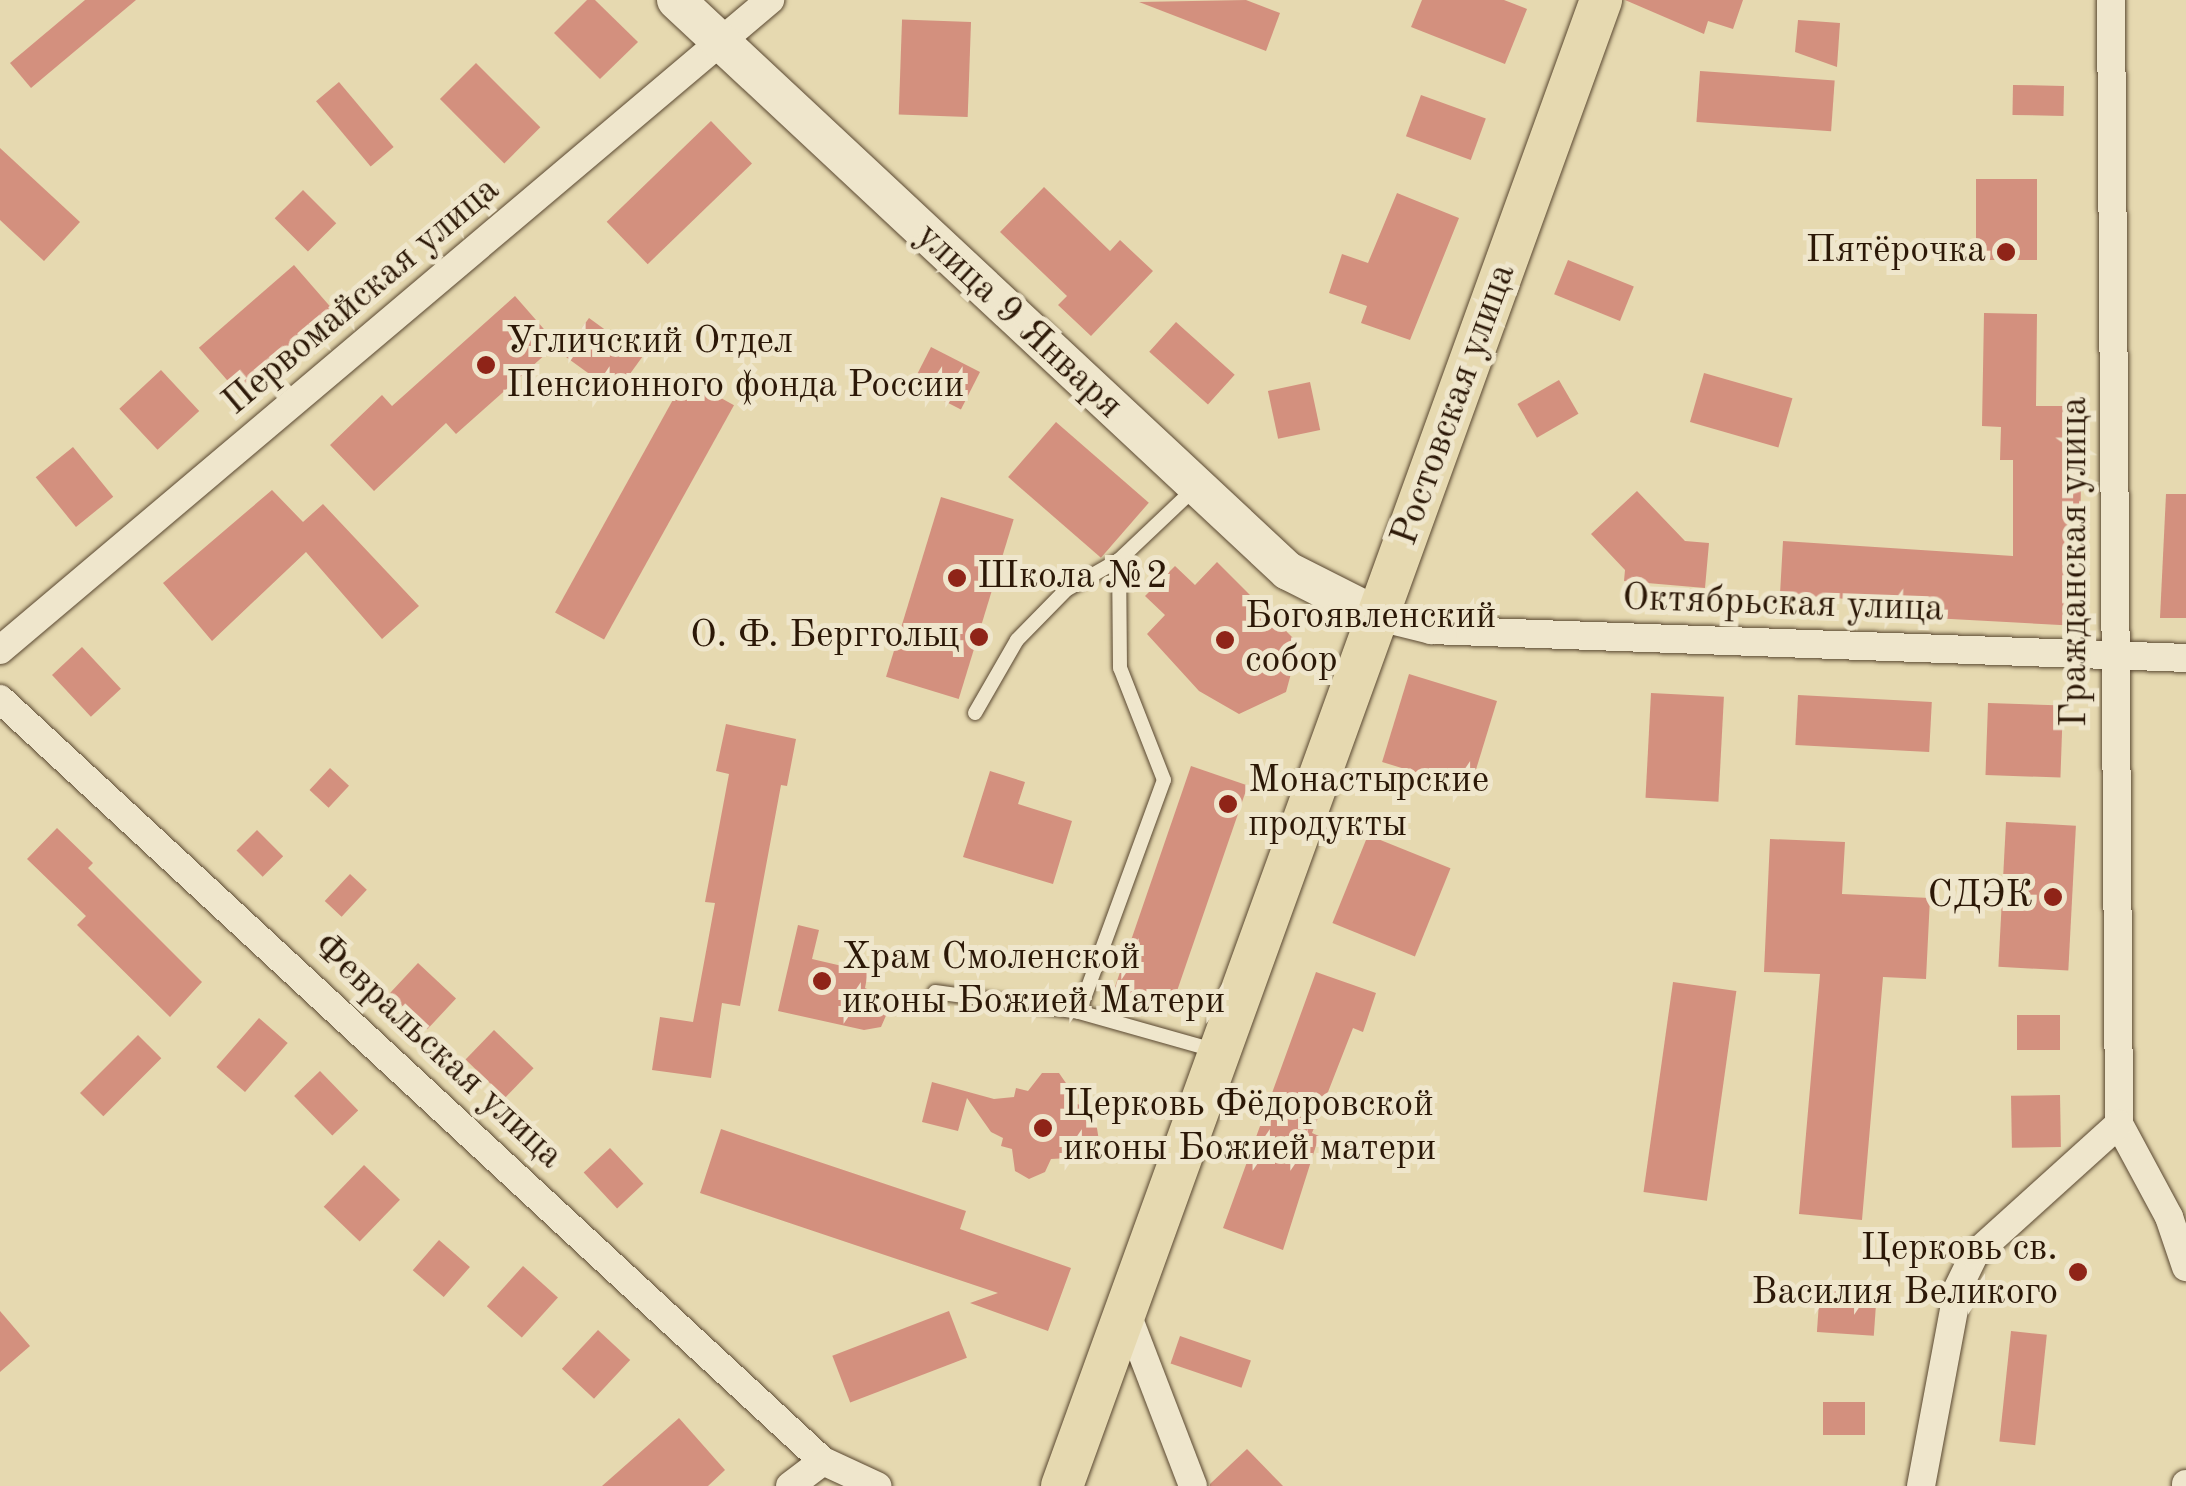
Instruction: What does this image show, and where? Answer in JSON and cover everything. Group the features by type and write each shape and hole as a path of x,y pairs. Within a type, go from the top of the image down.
{"main road":[{"name":"улица 9 Января","path":"676,0 1288,571 1380,617"},
{"name":"Ростовская улица","path":"1062,1486 1224,1053 1601,0"}],"street":[{"name":"Первомайская улица","path":"0,650 770,0"},
{"name":"Гражданская улица","path":"2111,0 2119,1124 2169,1217 2186,1267"},
{"name":"Октябрьская улица","path":"1380,617 1431,630 2186,658"},
{"name":"Февральская улица","path":"0,699 824,1461 877,1486"},
{"path":"1921,1486 1958,1288 1974,1255 2119,1124"},
{"path":"1127,1314 1193,1486"},
{"path":"790,1486 824,1461"}],"lane":[{"path":"974,712 1017,640 1066,590 1119,560 1195,488"},
{"path":"1079,1012 1164,780 1120,668 1119,560"},
{"path":"935,992 1079,1012 1224,1053"}],"building":[{"path":"85,0 136,0 31,88 10,63"},
{"path":"587,0 595,0 638,42 600,79 554,33"},
{"path":"1246,0 1280,13 1266,51 1139,2"},
{"path":"1422,0 1504,0 1527,9 1505,64 1411,27"},
{"path":"1625,0 1743,0 1733,29 1708,21 1704,34"},
{"path":"902,20 971,22 968,117 899,115"},
{"path":"1798,20 1840,23 1837,67 1795,52"},
{"path":"476,63 540,127 504,163 440,99"},
{"path":"1700,71 1835,80 1831,131 1696,122"},
{"path":"339,82 394,147 371,166 316,101"},
{"path":"2013,85 2064,86 2063,116 2012,115"},
{"path":"1421,95 1486,119 1471,160 1406,136"},
{"path":"711,121 752,163 648,264 607,222"},
{"path":"0,148 80,222 44,261 0,220"},
{"path":"1976,179 2037,179 2037,260 1976,260"},
{"path":"1044,187 1110,251 1120,240 1153,271 1091,336 1058,305 1067,296 1000,232"},
{"path":"303,190 336,223 308,252 275,218"},
{"path":"1397,193 1459,218 1410,340 1361,323 1367,306 1329,293 1342,254 1368,263"},
{"path":"1568,260 1634,287 1620,321 1554,294"},
{"path":"294,265 333,310 238,393 199,348"},
{"path":"515,296 557,344 456,434 446,423 374,491 330,445 382,395 392,406"},
{"path":"1984,313 2037,314 2036,406 2064,406 2063,477 2081,477 2079,626 1914,617 1915,604 1780,594 1783,541 2013,556 2013,460 2000,460 2001,427 1982,426"},
{"path":"589,318 642,357 616,393 563,354"},
{"path":"1176,322 1235,375 1208,405 1149,352"},
{"path":"931,347 980,372 961,409 912,384"},
{"path":"161,370 199,411 158,450 119,409"},
{"path":"1704,373 1792,398 1778,447 1690,422"},
{"path":"685,378 734,405 604,640 555,612"},
{"path":"1559,380 1578,414 1537,438 1517,404"},
{"path":"1310,382 1320,430 1278,439 1268,391"},
{"path":"1056,422 1149,503 1101,558 1008,477"},
{"path":"73,447 113,497 76,527 36,477"},
{"path":"272,490 303,522 323,504 419,606 382,639 306,552 212,641 163,583"},
{"path":"1637,491 1685,541 1709,543 1705,588 1624,581 1625,570 1591,534"},
{"path":"2166,494 2186,494 2186,618 2160,618"},
{"name":"Школа №2","path":"941,497 1014,519 959,699 886,677"},
{"name":"Богоявленский собор","path":"1217,562 1299,644 1286,692 1239,714 1199,691 1147,634 1165,615 1145,596 1175,566 1195,585"},
{"path":"82,647 121,689 91,717 52,675"},
{"path":"1409,674 1497,701 1470,789 1382,762"},
{"path":"1651,693 1724,697 1718,802 1646,798"},
{"path":"1798,695 1932,702 1929,752 1795,745"},
{"path":"1988,703 2063,706 2060,778 1985,775"},
{"path":"726,724 796,739 787,786 781,785 740,1006 722,1003 711,1078 652,1070 660,1017 693,1022 715,903 705,902 729,774 716,771"},
{"path":"1191,766 1248,786 1170,1012 1113,992"},
{"path":"330,768 349,786 329,808 310,790"},
{"path":"990,771 1025,782 1018,804 1072,821 1053,884 963,857"},
{"path":"2006,822 2076,826 2068,970 1998,967"},
{"path":"57,828 93,863 88,868 202,982 170,1017 77,925 86,916 27,859"},
{"path":"257,830 283,856 263,877 236,851"},
{"path":"1368,835 1451,868 1415,956 1332,923"},
{"path":"1770,839 1845,842 1842,894 1930,898 1926,979 1883,977 1862,1220 1799,1214 1820,974 1764,972"},
{"path":"350,874 367,890 342,917 325,901"},
{"name":"Храм Смоленской иконы Божией Матери","path":"798,925 819,930 812,959 868,972 865,988 881,996 888,1011 881,1027 864,1030 778,1011"},
{"path":"418,963 456,998 427,1029 389,994"},
{"path":"1316,972 1376,993 1363,1032 1353,1028 1312,1133 1319,1136 1283,1250 1223,1228"},
{"path":"1673,982 1736,991 1707,1201 1643,1192"},
{"path":"2017,1015 2060,1015 2060,1050 2017,1050"},
{"path":"259,1018 288,1043 245,1092 216,1067"},
{"path":"494,1030 534,1068 505,1098 466,1059"},
{"path":"138,1035 161,1058 103,1116 80,1093"},
{"path":"320,1071 358,1111 332,1136 294,1096"},
{"name":"Церковь Фёдоровской иконы Божией матери","path":"1042,1073 1059,1073 1068,1086 1068,1102 1081,1105 1096,1122 1099,1141 1087,1157 1051,1159 1045,1172 1029,1179 1015,1171 1012,1149 1001,1146 1003,1138 991,1132 967,1098 958,1131 922,1122 932,1082 994,1099 1014,1097 1016,1088 1028,1091"},
{"path":"2060,1095 2061,1147 2012,1148 2011,1096"},
{"path":"721,1129 966,1211 960,1229 1071,1268 1048,1331 970,1303 998,1293 700,1193"},
{"path":"610,1148 643,1184 617,1208 584,1173"},
{"path":"364,1165 400,1200 360,1241 324,1207"},
{"path":"439,1240 470,1267 444,1297 413,1270"},
{"path":"523,1266 558,1297 522,1338 487,1306"},
{"path":"1820,1288 1877,1292 1874,1336 1817,1332"},
{"path":"0,1311 30,1346 0,1372"},
{"path":"949,1311 967,1358 850,1402 832,1356"},
{"path":"598,1330 630,1360 594,1399 562,1369"},
{"path":"2011,1331 2047,1335 2035,1445 1999,1441"},
{"path":"1180,1336 1251,1360 1241,1388 1171,1363"},
{"path":"1823,1402 1865,1402 1865,1435 1823,1435"},
{"path":"679,1418 725,1470 708,1486 602,1486"},
{"path":"1247,1449 1283,1486 1210,1486 1210,1484"}],"place":[{"name":"Пятёрочка","path":"2006,252"},
{"name":"Угличский Отдел Пенсионного фонда России","path":"486,365"},
{"name":"Школа №2","path":"957,578"},
{"name":"О. Ф. Берггольц","path":"979,637"},
{"name":"Богоявленский собор","path":"1225,640"},
{"name":"Монастырские продукты","path":"1228,804"},
{"name":"СДЭК","path":"2053,897"},
{"name":"Храм Смоленской иконы Божией Матери","path":"822,981"},
{"name":"Церковь Фёдоровской иконы Божией матери","path":"1043,1128"},
{"name":"Церковь св. Василия Великого","path":"2078,1272"}]}
